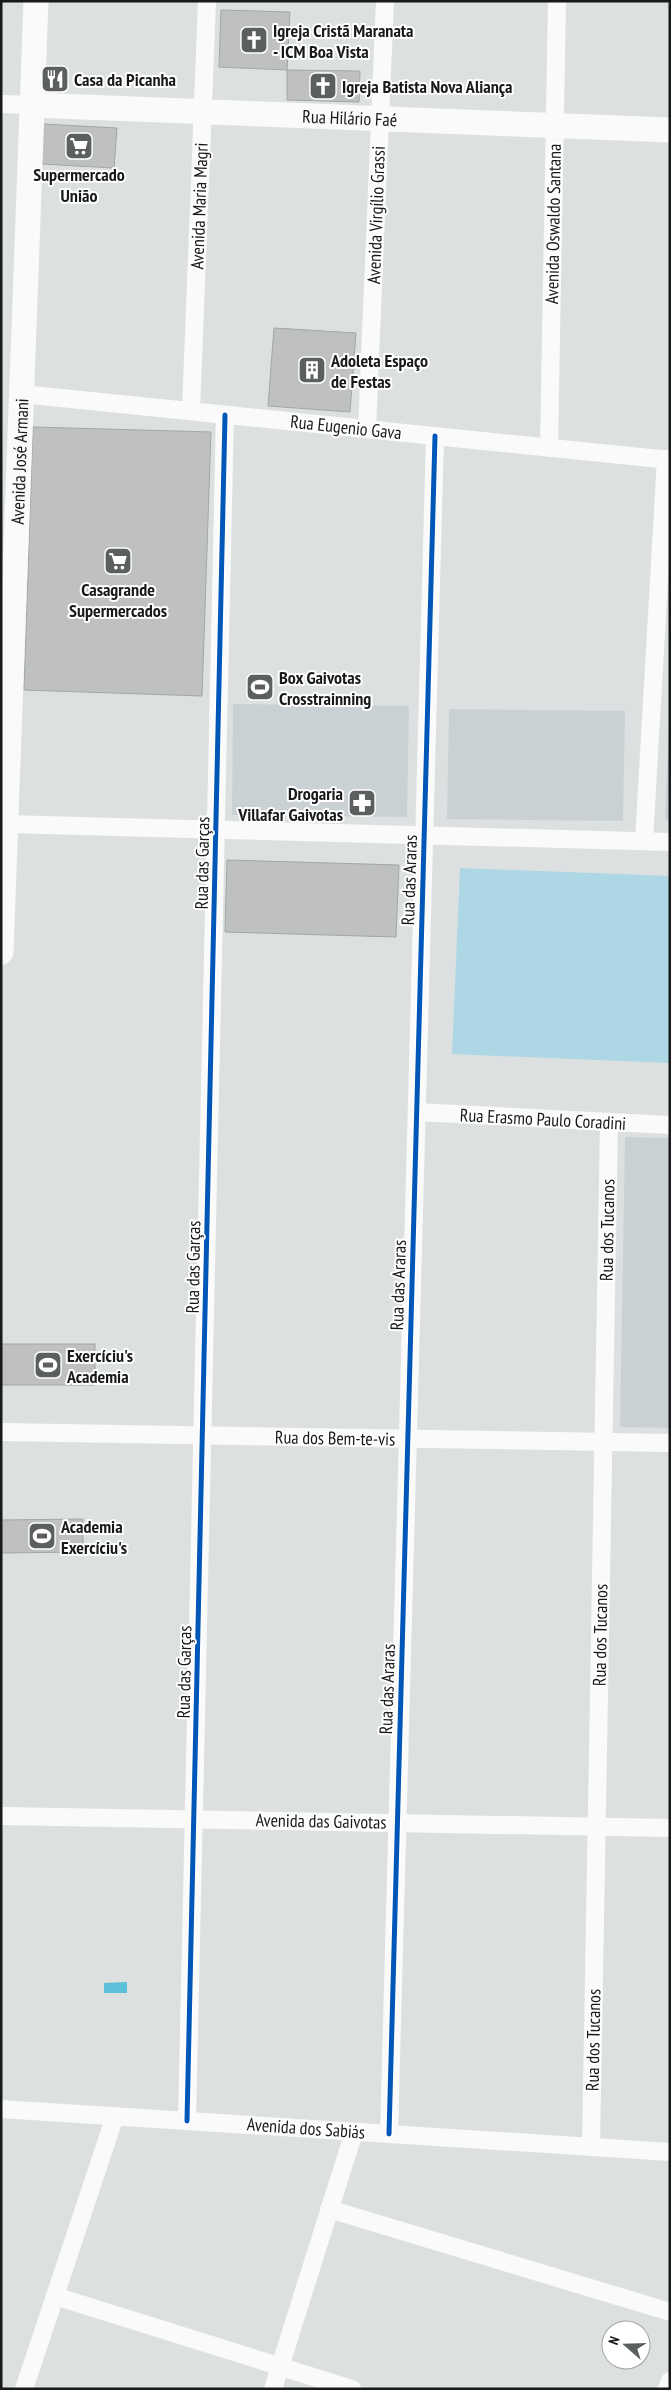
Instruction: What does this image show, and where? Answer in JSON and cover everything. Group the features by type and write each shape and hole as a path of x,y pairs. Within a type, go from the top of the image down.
{"main road":[{"name":"Avenida José Armani","path":"1,952 6,824 6,666 22,394 36,1"},
{"name":"Rua Hilário Faé","path":"32,105 668,129"}],"street":[{"name":"Avenida Maria Magri","path":"191,411 206,1"},
{"name":"Avenida Virgílio Grassi","path":"368,429 385,1"},
{"name":"Avenida Oswaldo Santana","path":"549,448 558,1"},
{"path":"1,104 32,105"},
{"name":"Rua Eugenio Gava","path":"22,394 668,460"},
{"name":"Rua das Garças","path":"187,2121 225,415"},
{"name":"Rua das Araras","path":"389,2134 435,436"},
{"path":"644,841 668,460"},
{"path":"6,824 670,842"},
{"name":"Rua Erasmo Paulo Coradini","path":"416,1112 670,1125"},
{"name":"Rua dos Tucanos","path":"592,2147 609,1123"},
{"name":"Rua dos Bem-te-vis","path":"1,1432 670,1444"},
{"name":"Avenida das Gaivotas","path":"1,1816 670,1828"},
{"name":"Avenida dos Sabiás","path":"1,2109 670,2152"},
{"path":"24,2389 114,2116"},
{"path":"273,2389 354,2132"},
{"path":"329,2209 670,2312"},
{"path":"55,2296 352,2389"},
{"path":"667,2389 670,2381"}],"shaded area":[{"path":"233,704 409,706 407,817 232,815"},
{"path":"449,709 625,711 623,821 447,819"},
{"path":"670,726 670,820 665,819"},
{"path":"460,868 670,876 670,1063 452,1054"},
{"path":"625,1137 670,1138 670,1428 620,1427"}],"water":[{"path":"127,1982 127,1993 104,1993 104,1983"}],"building":[{"name":"Igreja Cristã Maranata - ICM Boa Vista","path":"221,10 290,12 287,70 219,67"},
{"name":"Igreja Batista Nova Aliança","path":"287,70 360,71 359,102 287,100"},
{"name":"Supermercado União","path":"43,124 117,128 114,168 41,164"},
{"name":"Adoleta Espaço de Festas","path":"274,328 356,333 350,412 268,406"},
{"name":"Casagrande Supermercados","path":"33,427 211,432 202,696 24,690"},
{"path":"227,860 399,865 396,937 225,932"},
{"name":"Exercíciu's Academia","path":"2,1344 95,1344 95,1385 2,1385"},
{"name":"Academia Exercíciu's","path":"83,1519 83,1552 1,1553 1,1520"}],"cycle path":[{"path":"187,2121 225,415"},
{"path":"389,2134 435,436"}],"place":[{"name":"Igreja Cristã Maranata - ICM Boa Vista","path":"254,40"},
{"name":"Casa da Picanha","path":"55,79"},
{"name":"Igreja Batista Nova Aliança","path":"323,86"},
{"name":"Supermercado União","path":"79,146"},
{"name":"Adoleta Espaço de Festas","path":"312,370"},
{"name":"Casagrande Supermercados","path":"118,561"},
{"name":"Box Gaivotas Crosstrainning","path":"260,687"},
{"name":"Drogaria Villafar Gaivotas","path":"362,803"},
{"name":"Exercíciu's Academia","path":"48,1365"},
{"name":"Academia Exercíciu's","path":"42,1536"}]}
